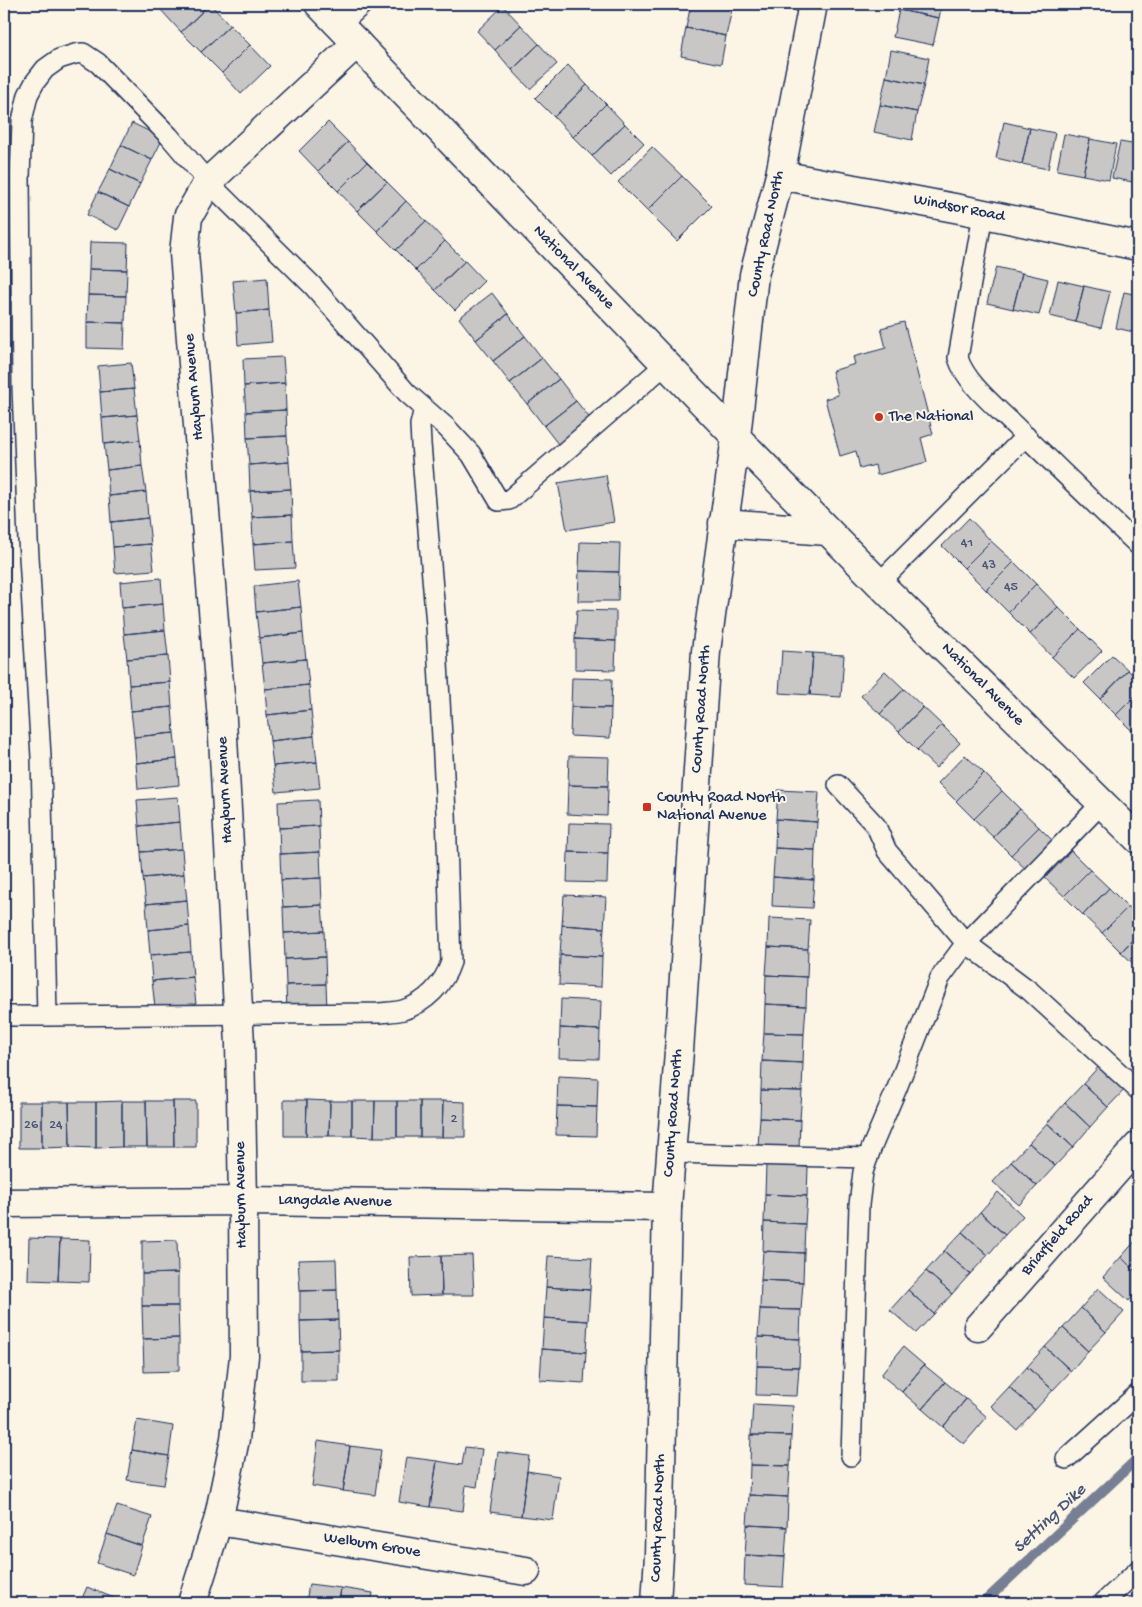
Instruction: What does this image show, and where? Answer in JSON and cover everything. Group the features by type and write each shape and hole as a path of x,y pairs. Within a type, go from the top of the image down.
{"street":[{"name":"National Avenue","path":"319,4 827,531 1138,839"},
{"name":"County Road North","path":"656,1603 667,1207 706,651 736,437 754,275 780,175 813,4"},
{"name":"Hayburn Avenue","path":"192,1603 218,1520 235,1439 244,1356 243,1200 238,1015 222,720 184,254 188,217 208,182 348,34"},
{"name":"Windsor Road","path":"780,175 1138,246"},
{"path":"723,523 827,531"},
{"name":"Briarfield Road","path":"978,1327 1138,1146"},
{"name":"Langdale Avenue","path":"4,1203 243,1200 667,1207"},
{"name":"Welburn Grove","path":"218,1520 526,1571"}],"lane":[{"path":"348,34 363,4"},
{"path":"47,1016 41,757 28,540 21,315 20,177 22,121 28,95 45,69 59,59 75,54 83,53 98,62 169,136 208,182 312,286 407,394 446,427 471,454 499,501 509,500 666,364"},
{"path":"984,214 958,358 961,366 977,388 1138,544"},
{"path":"4,1016 380,1013 401,1011 418,1005 435,990 446,975 451,962 446,813 436,624 420,426 424,408"},
{"path":"879,583 1026,436"},
{"path":"838,785 876,826 887,851 966,943 1030,991 1138,1090"},
{"path":"851,1456 859,1205 863,1172 868,1158 898,1088 940,978 966,943 1102,803"},
{"path":"671,1153 868,1158"},
{"path":"1066,1459 1138,1394"},
{"path":"1103,1603 1138,1570"}],"building":[{"path":"155,4 168,4 161,10"},
{"path":"168,4 210,4 181,32 161,10"},
{"path":"210,4 230,25 201,52 181,32"},
{"path":"691,4 706,4 732,9 726,36 686,28"},
{"path":"706,4 733,4 732,9"},
{"path":"900,4 942,4 939,18 899,10"},
{"path":"503,6 521,25 495,50 477,31"},
{"path":"899,10 939,18 933,45 893,37"},
{"path":"230,25 250,45 222,73 201,52"},
{"path":"521,25 539,44 512,70 495,50"},
{"path":"686,28 726,36 721,64 681,56"},
{"path":"539,44 557,64 530,89 512,70"},
{"path":"250,45 270,66 241,94 222,73"},
{"path":"891,50 929,58 924,85 886,77"},
{"path":"568,65 587,85 554,117 535,98"},
{"path":"886,77 924,85 917,112 880,105"},
{"path":"587,85 606,104 573,137 554,117"},
{"path":"606,104 625,124 592,156 573,137"},
{"path":"880,105 917,112 912,140 874,132"},
{"path":"328,122 348,142 318,171 299,151"},
{"path":"1004,122 1030,128 1022,164 996,158"},
{"path":"132,123 163,138 152,160 121,145"},
{"path":"625,124 644,143 611,176 592,156"},
{"path":"1030,128 1055,133 1048,169 1022,164"},
{"path":"1064,134 1090,139 1083,175 1057,170"},
{"path":"1090,139 1116,144 1109,180 1083,175"},
{"path":"348,142 367,162 338,191 318,171"},
{"path":"1120,142 1138,145 1138,183 1112,178"},
{"path":"121,145 152,160 140,184 110,169"},
{"path":"652,147 682,176 647,211 618,182"},
{"path":"367,162 387,182 357,211 338,191"},
{"path":"110,169 140,184 129,207 98,192"},
{"path":"682,176 712,206 677,241 647,211"},
{"path":"387,182 406,201 377,231 357,211"},
{"path":"98,192 129,207 118,230 87,215"},
{"path":"406,201 426,221 396,250 377,231"},
{"path":"426,221 445,241 416,270 396,250"},
{"path":"445,241 465,261 435,290 416,270"},
{"path":"90,242 128,243 127,270 89,269"},
{"path":"465,261 484,281 455,310 435,290"},
{"path":"996,267 1022,273 1013,309 987,303"},
{"path":"89,269 127,270 126,296 88,295"},
{"path":"1022,273 1048,279 1039,315 1013,309"},
{"path":"267,278 269,310 236,313 233,281"},
{"path":"1058,280 1084,286 1075,322 1050,316"},
{"path":"1084,286 1110,292 1101,328 1075,322"},
{"path":"1124,292 1138,295 1138,333 1116,328"},
{"path":"492,293 508,314 476,340 459,318"},
{"path":"88,295 126,296 125,323 87,322"},
{"path":"269,310 272,342 238,345 236,313"},
{"path":"508,314 525,336 493,361 476,340"},
{"path":"87,322 125,323 124,349 87,348"},
{"name":"The National","path":"904,322 933,434 921,438 927,462 877,475 875,465 860,469 856,451 840,456 825,399 838,395 832,371 855,364 853,357 886,348 881,328"},
{"path":"525,336 542,358 510,383 493,361"},
{"path":"283,357 285,383 244,386 243,359"},
{"path":"542,358 559,379 527,404 510,383"},
{"path":"131,363 134,389 100,392 98,366"},
{"path":"559,379 576,401 544,426 527,404"},
{"path":"285,383 286,410 246,412 244,386"},
{"path":"134,389 137,415 102,418 100,392"},
{"path":"576,401 593,422 561,448 544,426"},
{"path":"286,410 287,436 247,438 246,412"},
{"path":"137,415 140,440 104,444 102,418"},
{"path":"287,436 289,462 249,465 247,438"},
{"path":"140,440 142,466 107,470 104,444"},
{"path":"289,462 291,489 250,491 249,465"},
{"path":"142,466 146,492 109,496 107,470"},
{"path":"606,475 614,522 567,530 558,483"},
{"path":"291,489 292,515 252,517 250,491"},
{"path":"146,492 148,518 111,522 109,496"},
{"path":"292,515 293,541 253,544 252,517"},
{"path":"148,518 151,544 113,547 111,522"},
{"path":"969,518 991,541 964,568 942,546"},
{"path":"293,541 295,568 255,570 253,544"},
{"path":"991,541 1014,562 986,590 964,568"},
{"path":"580,542 620,543 619,572 579,571"},
{"path":"151,544 154,570 115,573 113,547"},
{"path":"1014,562 1036,584 1008,612 986,590"},
{"path":"579,571 619,572 618,601 578,601"},
{"path":"161,578 163,604 122,608 120,582"},
{"path":"298,581 301,607 256,612 254,586"},
{"path":"1036,584 1058,607 1030,634 1008,612"},
{"path":"163,604 165,630 124,634 122,608"},
{"path":"301,607 303,633 259,638 256,612"},
{"path":"1058,607 1080,629 1052,657 1030,634"},
{"path":"577,610 616,611 616,641 575,639"},
{"path":"1080,629 1102,651 1074,678 1052,657"},
{"path":"165,630 168,656 127,659 124,634"},
{"path":"303,633 306,659 262,663 259,638"},
{"path":"575,639 616,641 615,670 575,669"},
{"path":"782,651 813,653 810,695 779,693"},
{"path":"813,653 844,655 841,697 810,695"},
{"path":"1112,655 1128,670 1100,699 1084,683"},
{"path":"168,656 170,682 129,685 127,659"},
{"path":"306,659 309,685 265,689 262,663"},
{"path":"1128,670 1138,680 1138,693 1116,715 1100,699"},
{"path":"885,671 904,689 880,714 861,696"},
{"path":"572,678 612,679 611,708 571,707"},
{"path":"170,682 172,707 131,711 129,685"},
{"path":"309,685 311,710 267,715 265,689"},
{"path":"904,689 923,707 899,732 880,714"},
{"path":"1138,693 1138,725 1132,731 1116,715"},
{"path":"172,707 174,733 134,737 131,711"},
{"path":"571,707 611,708 610,738 570,736"},
{"path":"923,707 942,725 917,750 899,732"},
{"path":"311,710 314,736 270,741 267,715"},
{"path":"942,725 960,743 936,768 917,750"},
{"path":"174,733 177,759 136,763 134,737"},
{"path":"314,736 317,762 273,766 270,741"},
{"path":"965,755 984,773 956,801 938,783"},
{"path":"569,756 609,757 608,786 568,785"},
{"path":"177,759 179,785 138,789 136,763"},
{"path":"317,762 320,788 276,792 273,766"},
{"path":"984,773 1002,791 974,819 956,801"},
{"path":"568,785 608,786 607,816 567,814"},
{"path":"778,790 819,792 817,822 776,819"},
{"path":"1002,791 1020,809 993,837 974,819"},
{"path":"178,797 180,822 139,826 137,800"},
{"path":"318,800 319,826 279,828 278,802"},
{"path":"1020,809 1039,827 1011,855 993,837"},
{"path":"776,819 817,822 815,850 775,848"},
{"path":"180,822 182,849 141,852 139,826"},
{"path":"569,823 609,824 608,853 568,852"},
{"path":"319,826 320,852 280,854 279,828"},
{"path":"1039,827 1057,845 1030,873 1011,855"},
{"path":"775,848 815,850 814,880 773,877"},
{"path":"182,849 184,874 143,878 141,852"},
{"path":"1071,851 1090,870 1064,896 1045,878"},
{"path":"320,852 321,878 281,880 280,854"},
{"path":"568,852 608,853 607,883 567,882"},
{"path":"1090,870 1109,888 1083,915 1064,896"},
{"path":"184,874 187,900 146,904 143,878"},
{"path":"773,877 814,880 812,908 772,906"},
{"path":"321,878 322,905 283,907 281,880"},
{"path":"1109,888 1128,907 1102,933 1083,915"},
{"path":"564,895 606,897 604,928 562,925"},
{"path":"187,900 189,926 148,930 146,904"},
{"path":"322,905 324,931 284,933 283,907"},
{"path":"1128,907 1138,916 1138,934 1121,952 1102,933"},
{"path":"769,918 810,920 808,949 768,947"},
{"path":"562,925 604,928 602,957 560,955"},
{"path":"189,926 191,952 150,955 148,930"},
{"path":"324,931 325,957 285,959 284,933"},
{"path":"1138,934 1138,968 1121,952"},
{"path":"768,947 808,949 807,977 766,975"},
{"path":"191,952 193,977 152,981 150,955"},
{"path":"560,955 602,957 601,987 559,985"},
{"path":"325,957 326,984 286,985 285,959"},
{"path":"766,975 807,977 806,1006 765,1004"},
{"path":"193,977 196,1004 155,1007 152,981"},
{"path":"326,984 327,1010 287,1012 286,985"},
{"path":"561,999 601,1001 600,1030 560,1028"},
{"path":"765,1004 806,1006 804,1034 764,1033"},
{"path":"560,1028 600,1030 599,1059 559,1058"},
{"path":"764,1033 804,1034 803,1063 762,1061"},
{"path":"762,1061 803,1063 802,1091 761,1090"},
{"path":"1101,1064 1126,1088 1108,1107 1083,1084"},
{"path":"558,1076 598,1078 597,1107 557,1106"},
{"path":"1083,1084 1108,1107 1090,1127 1065,1103"},
{"path":"761,1090 802,1091 800,1120 760,1118"},
{"path":"284,1100 307,1100 306,1136 284,1136"},
{"path":"307,1100 330,1101 329,1136 306,1136"},
{"path":"122,1101 146,1101 147,1147 122,1147"},
{"path":"122,1101 122,1147 96,1148 96,1102"},
{"path":"146,1101 173,1101 174,1147 147,1147"},
{"path":"173,1101 196,1101 196,1147 174,1147"},
{"path":"330,1101 352,1101 352,1136 329,1136"},
{"path":"352,1101 375,1101 374,1137 352,1136"},
{"path":"375,1101 397,1101 397,1137 374,1137"},
{"path":"397,1101 420,1101 420,1137 397,1137"},
{"path":"420,1101 443,1101 442,1137 420,1137"},
{"path":"443,1101 465,1102 465,1137 442,1137"},
{"path":"19,1102 42,1102 42,1148 19,1148"},
{"path":"42,1102 69,1102 70,1147 42,1148"},
{"path":"69,1102 96,1102 96,1148 70,1147"},
{"path":"1065,1103 1090,1127 1073,1147 1047,1123"},
{"path":"557,1106 597,1107 596,1136 556,1135"},
{"path":"760,1118 800,1120 799,1148 758,1146"},
{"path":"1047,1123 1073,1147 1055,1166 1029,1143"},
{"path":"1029,1143 1055,1166 1037,1186 1011,1162"},
{"path":"1011,1162 1037,1186 1019,1205 993,1182"},
{"path":"766,1165 808,1167 807,1196 765,1194"},
{"path":"998,1192 1023,1216 1005,1235 980,1212"},
{"path":"765,1194 807,1196 805,1224 764,1222"},
{"path":"980,1212 1005,1235 988,1255 962,1232"},
{"path":"764,1222 805,1224 804,1253 763,1251"},
{"path":"962,1232 988,1255 970,1274 944,1251"},
{"path":"29,1238 60,1239 58,1281 28,1280"},
{"path":"1138,1238 1138,1274 1121,1257"},
{"path":"60,1239 90,1240 89,1282 58,1281"},
{"path":"177,1240 178,1273 142,1274 142,1241"},
{"path":"763,1251 804,1253 803,1282 761,1280"},
{"path":"944,1251 970,1274 952,1294 926,1271"},
{"path":"472,1255 474,1295 442,1295 441,1256"},
{"path":"441,1256 442,1295 411,1296 410,1257"},
{"path":"548,1256 592,1258 590,1290 546,1287"},
{"path":"1121,1257 1138,1274 1138,1290 1129,1301 1103,1277"},
{"path":"336,1259 337,1290 300,1291 298,1260"},
{"path":"926,1271 952,1294 934,1314 908,1290"},
{"path":"178,1273 178,1306 142,1306 142,1274"},
{"path":"761,1280 803,1282 801,1310 760,1309"},
{"path":"546,1287 590,1290 588,1321 544,1318"},
{"path":"1098,1288 1124,1312 1106,1332 1081,1308"},
{"path":"337,1290 338,1320 300,1321 300,1291"},
{"path":"908,1290 934,1314 916,1333 890,1310"},
{"path":"142,1306 178,1306 179,1338 143,1339"},
{"path":"1081,1308 1106,1332 1088,1351 1063,1328"},
{"path":"760,1309 801,1310 800,1339 758,1337"},
{"path":"544,1318 588,1321 586,1352 542,1349"},
{"path":"338,1320 339,1350 301,1351 300,1321"},
{"path":"1063,1328 1088,1351 1071,1371 1045,1347"},
{"path":"758,1337 800,1339 799,1367 757,1366"},
{"path":"179,1338 179,1371 144,1372 143,1339"},
{"path":"903,1347 924,1365 902,1392 881,1375"},
{"path":"1045,1347 1071,1371 1053,1390 1027,1367"},
{"path":"542,1349 586,1352 584,1383 540,1380"},
{"path":"339,1350 339,1381 301,1381 301,1351"},
{"path":"924,1365 945,1382 922,1409 902,1392"},
{"path":"757,1366 799,1367 797,1396 756,1395"},
{"path":"1027,1367 1053,1390 1035,1410 1009,1387"},
{"path":"945,1382 966,1399 943,1427 922,1409"},
{"path":"1009,1387 1035,1410 1017,1430 991,1406"},
{"path":"966,1399 987,1417 964,1444 943,1427"},
{"path":"753,1404 793,1406 791,1436 751,1435"},
{"path":"137,1420 173,1426 169,1456 132,1450"},
{"path":"751,1435 791,1436 790,1466 750,1465"},
{"path":"318,1441 350,1446 343,1491 312,1486"},
{"path":"350,1446 381,1450 375,1495 343,1491"},
{"path":"465,1447 482,1449 477,1487 466,1485 463,1511 430,1507 437,1461 462,1465"},
{"path":"132,1450 169,1456 164,1485 127,1480"},
{"path":"498,1452 529,1456 521,1516 490,1512"},
{"path":"406,1457 437,1461 430,1507 399,1502"},
{"path":"750,1465 790,1466 788,1497 749,1495"},
{"path":"527,1471 559,1476 553,1520 521,1516"},
{"path":"749,1495 788,1497 787,1527 747,1525"},
{"path":"117,1506 152,1517 142,1546 107,1534"},
{"path":"747,1525 787,1527 785,1557 745,1555"},
{"path":"107,1534 142,1546 133,1575 97,1563"},
{"path":"745,1555 785,1557 783,1587 744,1585"},
{"path":"309,1584 341,1588 339,1603 306,1603"},
{"path":"87,1587 121,1601 120,1603 80,1603"},
{"path":"341,1588 373,1593 371,1603 339,1603"},
{"path":"744,1596 783,1598 783,1603 743,1603"},
{"path":"398,1598 430,1603 398,1603"}],"waterway":[{"name":"Setting Dike","path":"983,1603 1138,1458"}],"place":[{"name":"The National","path":"879,417"},
{"name":"County Road North National Avenue","path":"647,807"}]}
